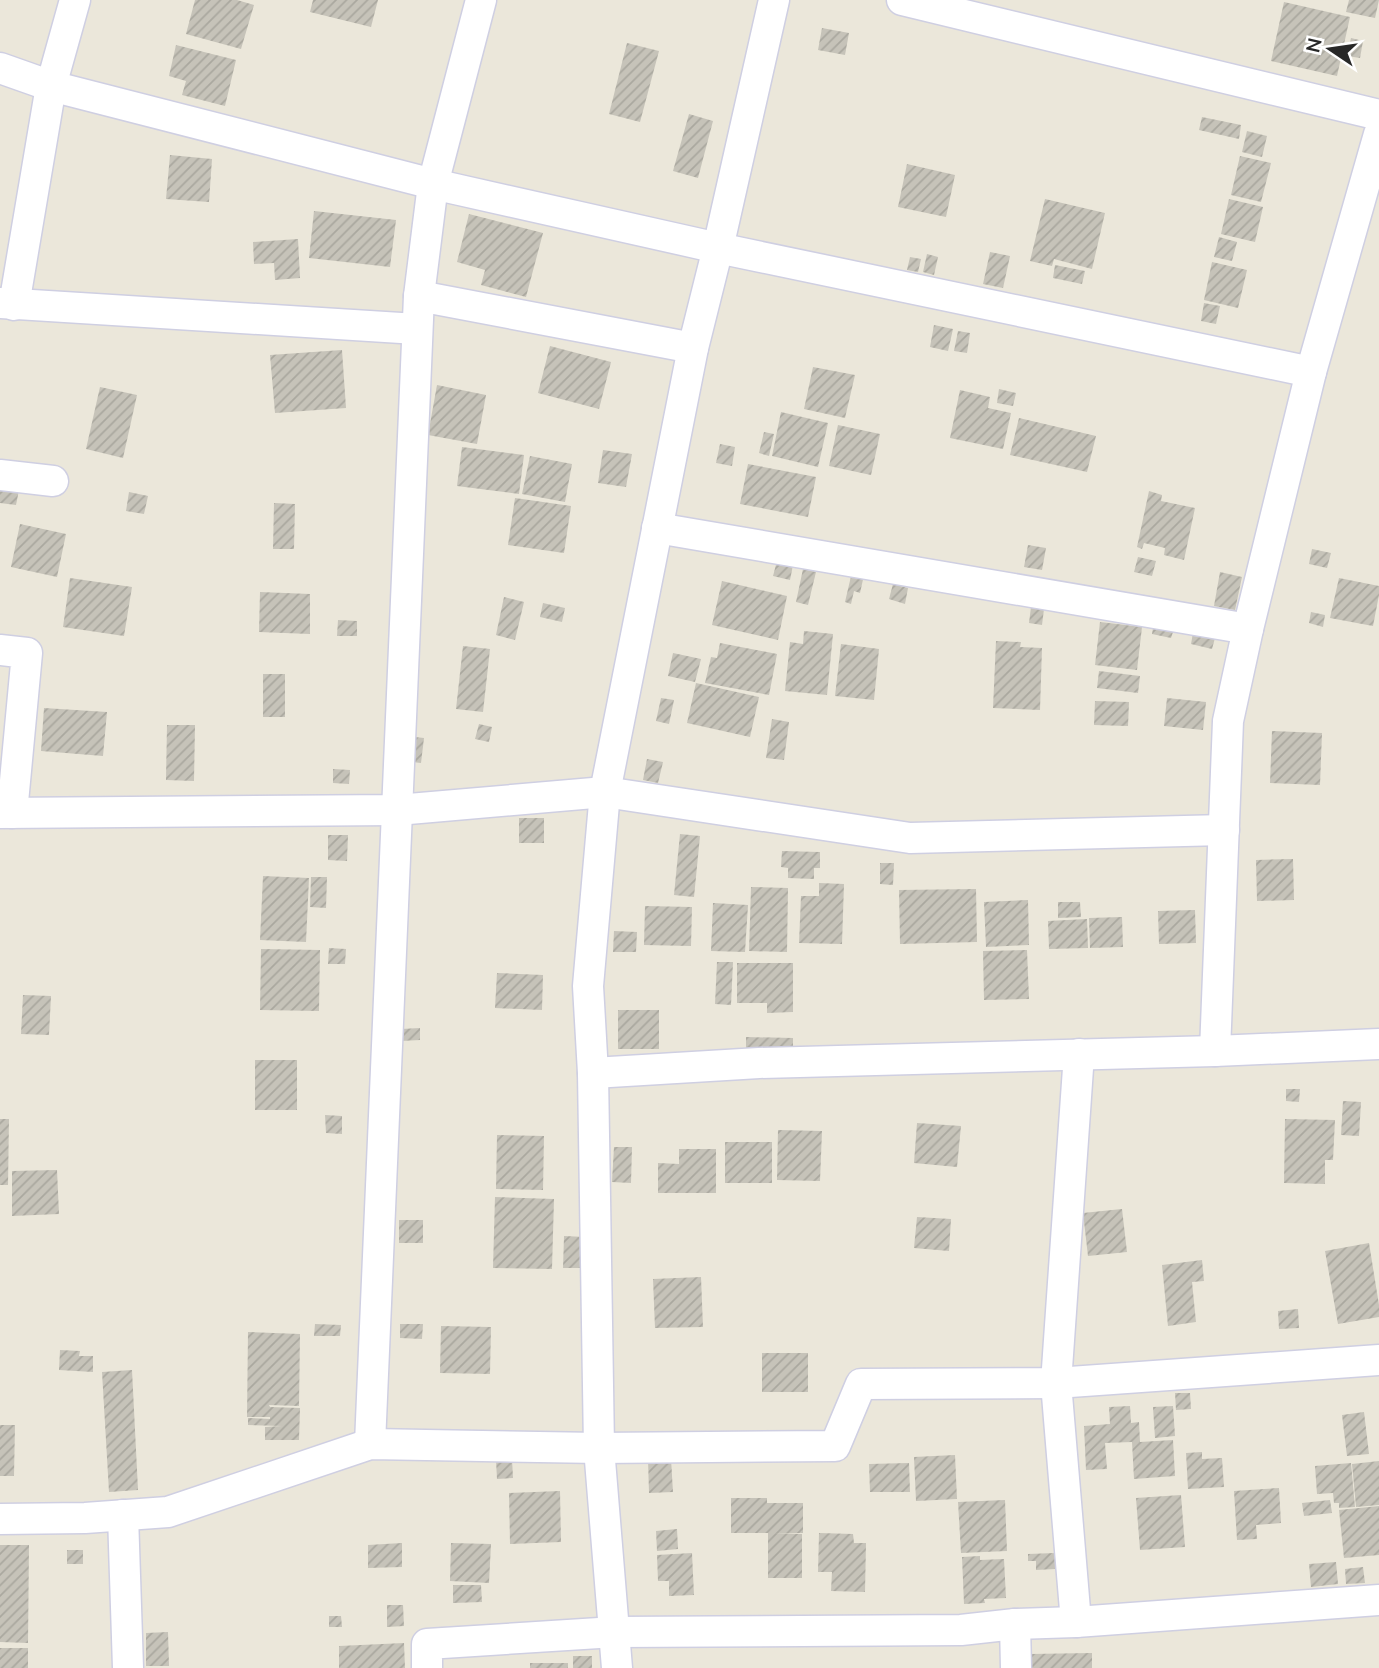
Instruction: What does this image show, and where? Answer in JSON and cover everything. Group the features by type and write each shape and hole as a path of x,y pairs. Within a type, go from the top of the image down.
{"street":[{"path":"75,0 51,86 7,304 417,328"},
{"path":"370,1444 419,296 433,184 481,0"},
{"path":"617,1668 599,1448 593,1073 588,986 605,792 693,348 774,0"},
{"path":"902,0 1379,116"},
{"path":"0,68 51,86 433,184 718,248 1311,372"},
{"path":"1215,1051 1228,721 1311,372 1379,134"},
{"path":"419,296 693,348"},
{"path":"0,475 53,481"},
{"path":"657,528 1248,629"},
{"path":"0,650 27,653 6,813 397,810 605,792 910,838 1224,830"},
{"path":"593,1073 760,1063 1379,1044"},
{"path":"1076,1622 1056,1382 1079,1054"},
{"path":"0,1520 168,1512 370,1444 599,1448 835,1446 861,1384 1056,1382 1379,1360"},
{"path":"123,1515 128,1668"},
{"path":"427,1668 427,1644 615,1632 961,1630 1015,1624 1379,1600"},
{"path":"1015,1624 1016,1668"}],"building":[{"path":"195,0 237,0 254,5 241,49 186,34"},
{"path":"313,0 378,0 371,27 310,12"},
{"path":"1349,0 1379,0 1375,18 1346,12"},
{"path":"1284,2 1350,17 1337,76 1271,61"},
{"path":"822,28 849,33 845,55 818,50"},
{"path":"1351,38 1363,41 1360,58 1347,56"},
{"path":"627,43 659,51 640,122 609,114"},
{"path":"176,45 236,60 225,106 182,95 186,81 169,76"},
{"path":"689,114 713,121 698,178 673,171"},
{"path":"1202,117 1241,125 1239,139 1199,130"},
{"path":"1247,131 1267,136 1262,157 1242,152"},
{"path":"170,155 212,159 209,202 166,199"},
{"path":"1240,156 1271,163 1261,202 1231,195"},
{"path":"907,164 955,175 946,217 898,207"},
{"path":"1045,199 1105,213 1092,269 1054,259 1052,266 1030,261"},
{"path":"1229,199 1263,207 1255,242 1221,234"},
{"path":"314,211 396,220 390,267 309,258"},
{"path":"469,214 543,233 526,297 481,285 485,270 457,262"},
{"path":"1219,237 1237,242 1232,261 1214,257"},
{"path":"298,239 300,278 275,280 274,263 254,264 253,242"},
{"path":"990,252 1010,256 1003,288 983,284"},
{"path":"927,254 938,257 934,275 923,272"},
{"path":"910,257 921,259 918,272 907,270"},
{"path":"1212,262 1247,270 1238,308 1204,300"},
{"path":"1055,265 1085,271 1082,284 1053,278"},
{"path":"1204,303 1220,306 1216,324 1201,321"},
{"path":"934,325 953,329 948,351 930,347"},
{"path":"958,331 970,333 967,353 954,351"},
{"path":"550,346 611,362 599,409 538,393"},
{"path":"342,350 346,408 275,413 270,355"},
{"path":"813,367 855,375 845,418 804,409"},
{"path":"437,385 486,395 477,444 428,435"},
{"path":"100,387 137,395 123,458 86,449"},
{"path":"999,389 1016,393 1013,406 997,403"},
{"path":"960,390 990,397 988,408 1011,413 1003,449 950,438"},
{"path":"781,412 828,423 818,467 772,456"},
{"path":"1019,418 1096,436 1087,472 1010,455"},
{"path":"838,425 880,434 871,475 829,466"},
{"path":"764,432 774,434 769,456 759,453"},
{"path":"720,444 735,447 732,466 716,463"},
{"path":"462,447 524,455 519,494 457,486"},
{"path":"603,450 632,454 626,487 598,483"},
{"path":"530,456 572,464 565,502 522,494"},
{"path":"748,464 816,477 808,517 740,504"},
{"path":"0,482 20,485 16,505 0,503"},
{"path":"1149,491 1162,495 1161,501 1195,508 1184,560 1164,555 1165,548 1144,543 1142,549 1137,547"},
{"path":"129,492 148,496 144,514 126,511"},
{"path":"515,498 571,506 564,553 508,545"},
{"path":"274,503 295,504 294,549 273,549"},
{"path":"20,524 66,534 57,577 11,567"},
{"path":"1028,545 1046,548 1042,570 1024,567"},
{"path":"1312,549 1331,553 1327,568 1309,564"},
{"path":"1138,557 1156,561 1152,576 1134,572"},
{"path":"777,561 793,565 790,580 773,576"},
{"path":"803,569 816,572 808,605 796,602"},
{"path":"852,572 864,575 860,593 854,591 851,604 845,602"},
{"path":"1220,572 1242,577 1235,610 1214,606"},
{"path":"70,578 132,587 124,636 63,627"},
{"path":"1339,578 1379,586 1373,626 1330,618"},
{"path":"722,581 787,596 778,640 712,625"},
{"path":"893,584 908,588 905,604 889,599"},
{"path":"260,592 310,594 310,634 259,632"},
{"path":"504,597 524,602 515,640 496,635"},
{"path":"543,603 565,608 562,622 540,617"},
{"path":"1031,607 1044,609 1042,625 1029,623"},
{"path":"1311,612 1325,615 1323,627 1309,623"},
{"path":"338,620 357,621 357,636 337,636"},
{"path":"1100,622 1142,627 1137,670 1095,665"},
{"path":"1153,628 1173,632 1171,638 1152,634"},
{"path":"804,631 833,634 827,695 785,691 790,642 803,644"},
{"path":"1193,633 1215,638 1212,649 1191,644"},
{"path":"996,641 1021,642 1020,647 1042,648 1040,710 993,708"},
{"path":"720,643 777,654 769,695 705,683 711,657 717,658"},
{"path":"841,644 879,649 874,700 835,696"},
{"path":"463,646 490,649 483,712 456,709"},
{"path":"673,653 701,659 695,682 668,676"},
{"path":"1099,671 1140,676 1138,693 1097,688"},
{"path":"263,674 285,674 285,717 263,717"},
{"path":"696,683 759,697 750,737 687,723"},
{"path":"661,698 674,700 669,724 656,721"},
{"path":"1167,698 1206,702 1203,730 1164,726"},
{"path":"1095,701 1129,702 1128,726 1094,725"},
{"path":"44,708 107,712 103,756 41,751"},
{"path":"772,719 789,722 784,760 766,758"},
{"path":"479,724 492,727 489,742 475,739"},
{"path":"167,725 195,725 194,781 166,780"},
{"path":"1272,731 1322,733 1320,785 1270,783"},
{"path":"406,736 424,738 421,763 403,761"},
{"path":"647,759 663,762 658,783 643,780"},
{"path":"333,769 350,770 349,784 333,783"},
{"path":"519,818 544,818 544,843 519,843"},
{"path":"680,834 700,836 694,897 674,895"},
{"path":"328,835 348,835 347,861 328,860"},
{"path":"782,851 820,852 820,868 814,868 814,879 788,878 788,868 781,867"},
{"path":"1293,859 1294,900 1257,901 1256,860"},
{"path":"880,863 894,863 893,885 880,884"},
{"path":"263,876 309,878 306,942 260,940"},
{"path":"311,877 327,877 326,908 310,907"},
{"path":"819,883 844,884 842,944 799,943 801,896 819,896"},
{"path":"751,887 788,888 787,952 749,951"},
{"path":"976,889 977,942 900,944 899,890"},
{"path":"1028,900 1029,945 986,947 984,902"},
{"path":"1058,902 1080,902 1081,917 1058,918"},
{"path":"713,903 748,905 745,952 711,951"},
{"path":"645,906 692,907 691,946 644,945"},
{"path":"1195,910 1196,943 1159,944 1158,911"},
{"path":"1122,917 1123,947 1090,948 1089,918"},
{"path":"1087,919 1088,948 1049,949 1048,921"},
{"path":"614,931 637,932 636,952 613,952"},
{"path":"329,948 346,949 345,964 328,964"},
{"path":"261,949 320,950 319,1011 260,1010"},
{"path":"1027,950 1029,999 984,1000 983,951"},
{"path":"717,962 733,962 731,1005 715,1004"},
{"path":"737,963 793,963 793,1012 767,1013 767,1003 737,1003"},
{"path":"497,973 543,975 542,1010 495,1008"},
{"path":"23,995 51,996 49,1035 21,1034"},
{"path":"618,1010 659,1010 659,1049 618,1049"},
{"path":"420,1028 420,1040 401,1041 401,1029"},
{"path":"746,1037 793,1038 793,1057 746,1056"},
{"path":"255,1060 297,1060 297,1110 255,1110"},
{"path":"1286,1089 1300,1089 1299,1102 1286,1101"},
{"path":"1343,1101 1361,1102 1359,1136 1341,1135"},
{"path":"325,1115 342,1116 342,1134 326,1133"},
{"path":"0,1119 9,1119 8,1185 0,1185"},
{"path":"1285,1119 1335,1120 1333,1160 1325,1160 1325,1184 1284,1183"},
{"path":"917,1123 961,1126 957,1167 914,1163"},
{"path":"778,1130 822,1131 820,1181 777,1180"},
{"path":"497,1135 544,1136 543,1190 496,1189"},
{"path":"725,1142 772,1142 772,1183 725,1183"},
{"path":"614,1147 632,1147 631,1183 612,1182"},
{"path":"679,1149 716,1149 716,1193 658,1193 658,1163 679,1164"},
{"path":"57,1170 59,1214 12,1216 12,1171"},
{"path":"495,1197 554,1199 552,1269 493,1268"},
{"path":"1122,1209 1127,1252 1088,1256 1083,1213"},
{"path":"917,1217 951,1219 949,1251 914,1248"},
{"path":"399,1220 423,1220 423,1243 399,1243"},
{"path":"564,1236 585,1237 584,1268 563,1268"},
{"path":"1369,1243 1379,1317 1338,1324 1325,1251"},
{"path":"1202,1260 1204,1281 1192,1282 1196,1322 1168,1326 1162,1265"},
{"path":"701,1277 703,1327 655,1328 653,1279"},
{"path":"1298,1309 1299,1328 1279,1329 1278,1311"},
{"path":"315,1324 341,1325 340,1336 314,1336"},
{"path":"400,1324 423,1324 422,1339 400,1338"},
{"path":"441,1326 491,1327 490,1374 440,1373"},
{"path":"248,1332 300,1334 299,1406 269,1405 300,1408 299,1440 265,1440 265,1427 282,1426 248,1425 248,1418 270,1417 247,1417"},
{"path":"60,1350 80,1351 79,1356 93,1356 93,1372 59,1370"},
{"path":"762,1353 808,1353 808,1392 762,1392"},
{"path":"132,1370 138,1490 109,1492 102,1372"},
{"path":"1175,1393 1190,1393 1191,1409 1176,1410"},
{"path":"1130,1406 1131,1423 1139,1422 1140,1442 1173,1440 1175,1476 1134,1479 1132,1442 1105,1443 1107,1469 1086,1470 1084,1426 1110,1424 1109,1407"},
{"path":"1173,1406 1175,1436 1155,1438 1153,1407"},
{"path":"1364,1412 1369,1454 1347,1456 1342,1415"},
{"path":"0,1425 15,1425 14,1476 0,1476"},
{"path":"1202,1452 1202,1459 1222,1458 1224,1487 1188,1489 1186,1453"},
{"path":"955,1455 957,1499 916,1501 914,1457"},
{"path":"512,1459 513,1478 497,1479 496,1460"},
{"path":"648,1459 671,1459 673,1492 649,1493"},
{"path":"1379,1461 1379,1505 1356,1507 1352,1464"},
{"path":"909,1463 910,1492 870,1492 869,1464"},
{"path":"1351,1463 1355,1507 1339,1508 1339,1503 1334,1503 1333,1493 1317,1494 1315,1466"},
{"path":"1279,1488 1281,1523 1256,1525 1257,1539 1237,1540 1234,1491"},
{"path":"560,1491 561,1542 510,1544 509,1493"},
{"path":"1181,1495 1185,1547 1140,1550 1136,1498"},
{"path":"731,1498 767,1498 767,1503 803,1503 803,1533 774,1533 802,1534 802,1578 768,1578 768,1533 731,1533"},
{"path":"1005,1500 1007,1551 961,1553 958,1502"},
{"path":"1330,1500 1332,1513 1304,1516 1302,1503"},
{"path":"1379,1506 1379,1555 1344,1558 1339,1510"},
{"path":"677,1529 678,1549 657,1551 656,1531"},
{"path":"819,1533 853,1534 854,1543 866,1543 865,1592 831,1591 832,1572 818,1572"},
{"path":"402,1543 402,1567 368,1568 368,1545"},
{"path":"451,1543 491,1544 489,1583 450,1581"},
{"path":"0,1545 29,1545 28,1643 0,1642"},
{"path":"67,1550 83,1550 83,1564 67,1564"},
{"path":"692,1553 694,1595 669,1596 669,1581 658,1581 657,1555"},
{"path":"1055,1553 1055,1569 1036,1570 1036,1561 1028,1561 1028,1554"},
{"path":"980,1556 980,1560 1004,1559 1006,1598 984,1599 985,1603 964,1604 962,1557"},
{"path":"1336,1562 1338,1584 1311,1587 1309,1564"},
{"path":"1363,1567 1365,1583 1346,1584 1345,1569"},
{"path":"453,1585 481,1585 482,1602 453,1603"},
{"path":"387,1605 403,1605 404,1626 387,1627"},
{"path":"329,1616 341,1616 342,1627 329,1627"},
{"path":"168,1632 169,1666 146,1666 146,1633"},
{"path":"404,1643 405,1668 339,1668 339,1646"},
{"path":"0,1648 28,1648 28,1668 0,1668"},
{"path":"1092,1653 1092,1668 1030,1668 1030,1654"},
{"path":"573,1656 592,1656 592,1668 573,1668"},
{"path":"530,1663 568,1663 568,1668 530,1668"}]}
